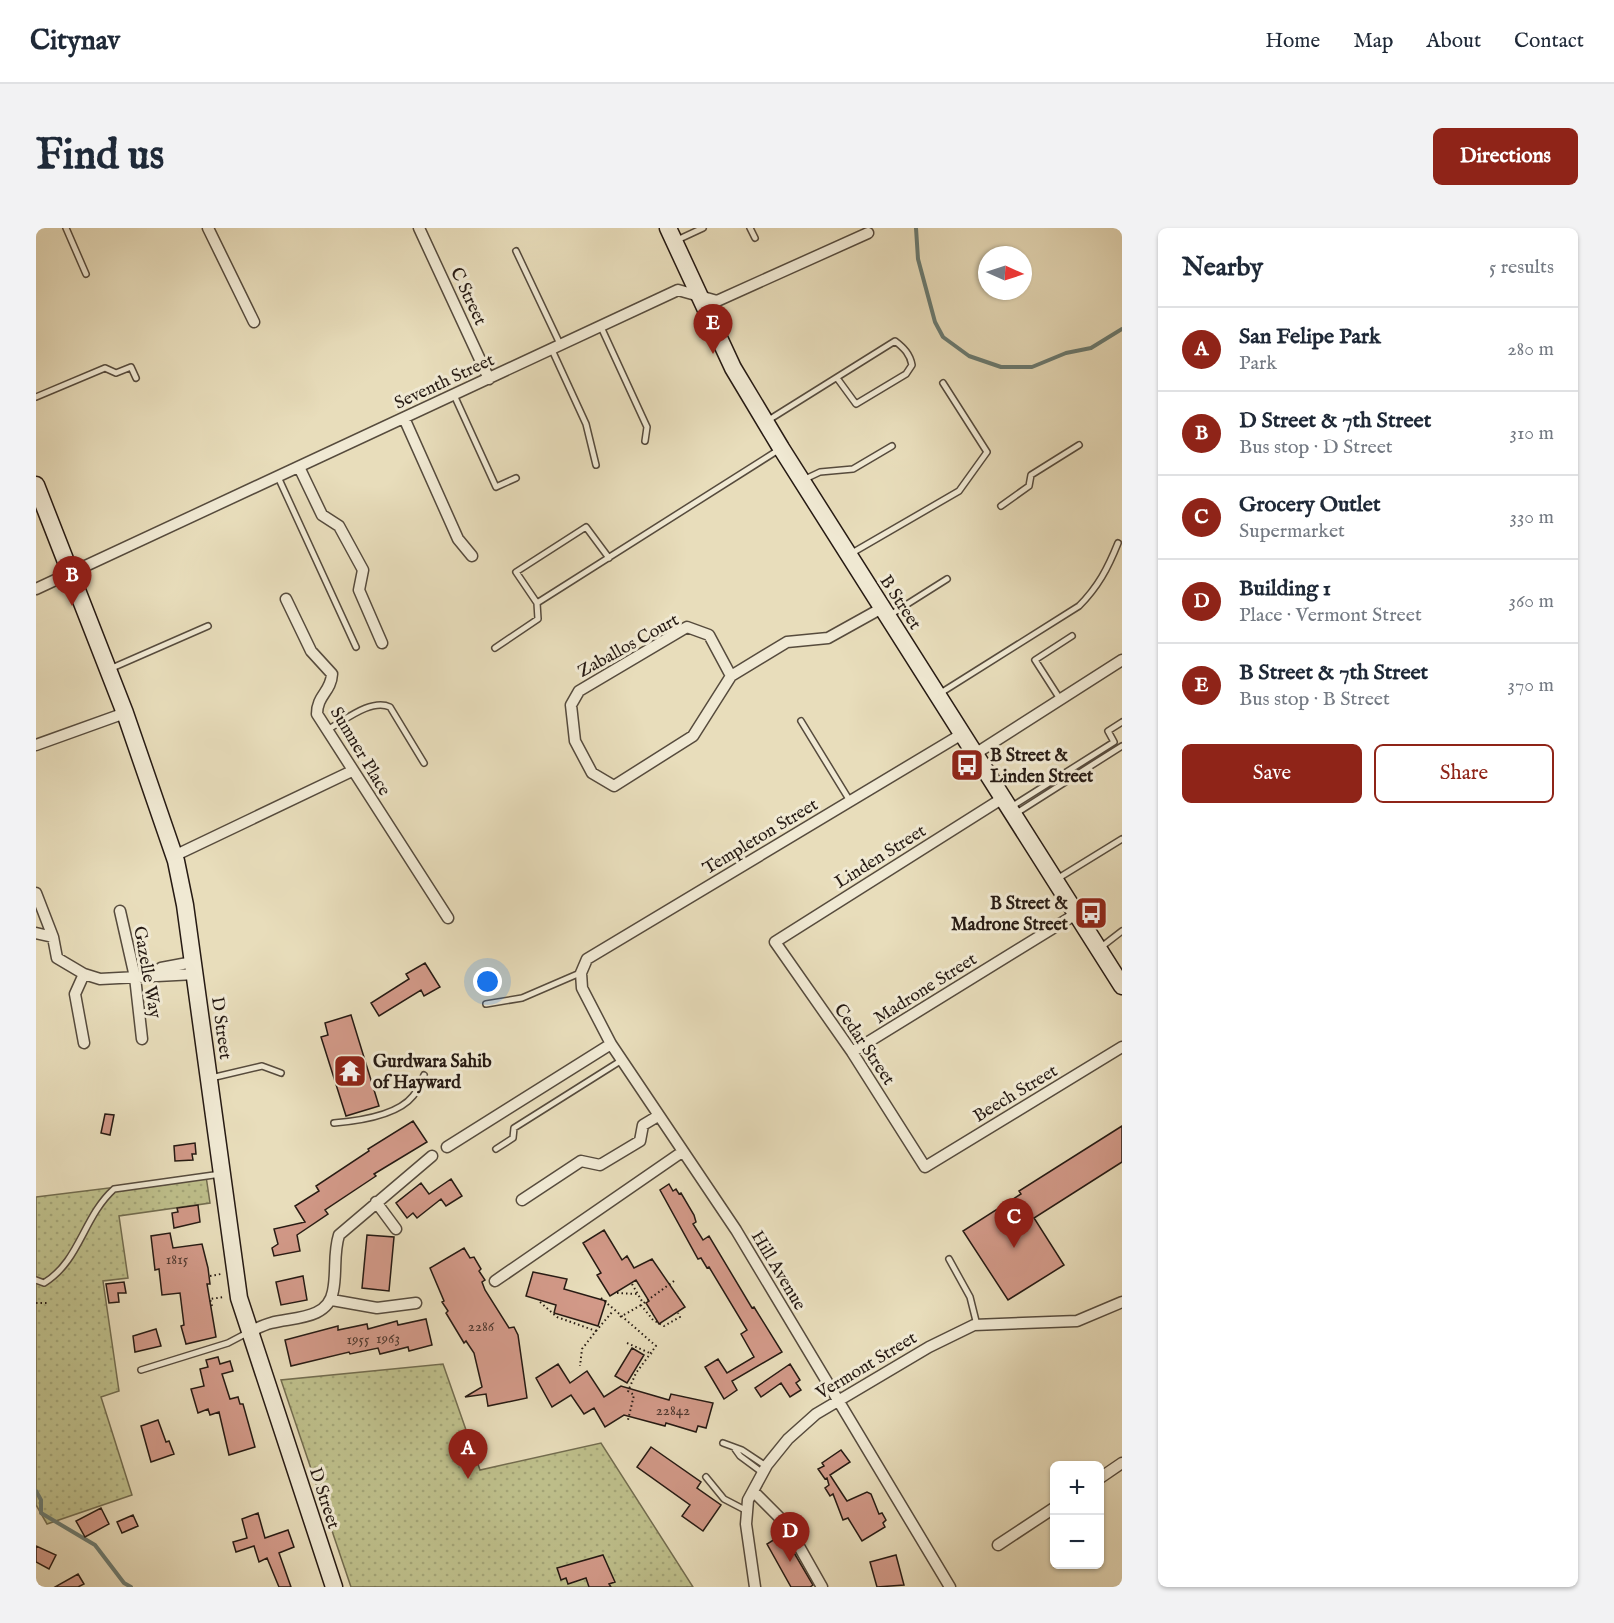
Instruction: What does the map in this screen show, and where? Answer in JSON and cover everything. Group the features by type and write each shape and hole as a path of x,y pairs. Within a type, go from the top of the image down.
{"main road":[{"name":"B Street","path":"671,235 733,368 765,422 1122,986"},
{"name":"D Street","path":"36,485 124,713 174,856 186,905 239,1298 334,1587"}],"street":[{"path":"208,228 254,322"},
{"name":"C Street","path":"419,228 489,379"},
{"name":"Seventh Street","path":"36,589 71,575 678,290 717,301 868,232"},
{"path":"404,418 458,539 472,556"},
{"path":"298,467 322,515 339,526 363,570 360,590 382,643"},
{"name":"Sumner Place","path":"286,598 311,651 332,674 332,684 317,701 317,714 448,918"},
{"name":"Zaballos Court","path":"731,676 709,635 687,627 579,692 571,705 575,741 592,773 614,786 693,736 731,676 787,642 828,638 885,612"},
{"path":"975,754 1122,660"},
{"path":"36,745 124,713"},
{"name":"Templeton Street","path":"581,973 587,959 962,734"},
{"path":"174,856 352,771"},
{"name":"Linden Street","path":"776,942 1008,807"},
{"path":"36,893 53,937 57,958 84,974 100,979 154,974 161,968 194,968"},
{"name":"Gazelle Way","path":"120,911 135,977 142,1039"},
{"name":"Madrone Street","path":"852,1052 1076,914"},
{"path":"36,933 53,937"},
{"name":"Cedar Street","path":"776,942 852,1052 925,1167"},
{"name":"Hill Avenue","path":"581,973 582,988 611,1044 736,1230 951,1587"},
{"path":"84,974 75,994 84,1043"},
{"path":"447,1148 611,1044"},
{"name":"Beech Street","path":"925,1167 1122,1047"},
{"path":"522,1200 581,1161 600,1165 640,1141 644,1125 658,1116"},
{"path":"495,1281 611,1204 682,1152"},
{"path":"249,1332 270,1323 324,1310 332,1300 334,1249 339,1235 432,1156"},
{"path":"376,1202 396,1229"},
{"path":"332,1300 377,1308 416,1303"},
{"name":"Vermont Street","path":"755,1587 746,1524 753,1491 764,1470 788,1439 816,1414 929,1347 977,1325 1077,1321 1122,1302"},
{"path":"1104,1475 1122,1463"},
{"path":"753,1491 787,1526 822,1587"},
{"path":"998,1545 1050,1511"}],"lane":[{"path":"66,228 86,274"},
{"path":"671,235 703,228"},
{"path":"750,228 755,238"},
{"path":"516,251 586,424 596,465"},
{"path":"601,327 646,427 645,441"},
{"path":"765,422 896,341 905,348 912,365 906,374 855,404 837,378"},
{"path":"36,398 105,368 117,373 130,367 136,378"},
{"path":"848,555 959,491 984,459 987,452 943,383"},
{"path":"454,395 496,487 516,478"},
{"path":"1001,507 1029,486 1031,475 1079,444"},
{"path":"802,481 820,472 860,466 892,446"},
{"path":"537,603 781,448"},
{"path":"278,477 356,647"},
{"path":"495,648 538,619 537,603 516,572 586,527 609,558"},
{"path":"937,695 1079,606 1094,591 1106,573 1118,543"},
{"path":"885,612 947,579"},
{"path":"107,670 208,626"},
{"path":"1060,699 1035,660 1072,636"},
{"path":"327,730 374,705 386,705 390,707 424,763"},
{"path":"801,721 850,801"},
{"path":"1008,807 1114,742 1108,731 1122,722"},
{"path":"1008,807 1122,746"},
{"path":"1055,881 1122,838"},
{"path":"1098,949 1122,931"},
{"path":"486,1004 522,998 581,973"},
{"path":"496,1149 513,1138 513,1128 622,1060"},
{"path":"210,1078 262,1066 281,1073"},
{"path":"334,1124 370,1119 400,1105 413,1096 424,1075"},
{"path":"36,1280 44,1283 60,1274 102,1200 114,1189 222,1174"},
{"path":"949,1259 970,1297 977,1325"},
{"path":"141,1370 228,1343 249,1332"},
{"path":"723,1443 764,1470"},
{"path":"706,1478 724,1499 747,1511"}],"path":[{"path":"210,1276 222,1274"},
{"path":"620,1317 674,1281"},
{"path":"632,1284 642,1304 660,1325 664,1326 680,1317 678,1313"},
{"path":"617,1293 638,1294"},
{"path":"212,1306 210,1299 224,1297"},
{"path":"601,1298 613,1311 656,1346 636,1373 628,1390 634,1395 628,1420"},
{"path":"540,1302 557,1317 596,1331"},
{"path":"36,1303 48,1303"},
{"path":"580,1366 582,1349 613,1311"},
{"path":"627,1343 652,1354"}],"green space":[{"path":"206,1176 210,1203 119,1216 128,1278 103,1281 119,1391 101,1397 132,1495 47,1524 36,1505 36,1197"},
{"path":"443,1364 480,1470 601,1443 693,1587 351,1587 281,1380"}],"building":[{"path":"425,963 440,987 424,996 421,990 379,1016 371,1003 409,979 406,974"},
{"name":"Gurdwara Sahib of Hayward","path":"351,1015 379,1106 346,1116 321,1037 328,1035 325,1023"},
{"path":"105,1114 114,1115 110,1135 101,1133"},
{"path":"413,1121 427,1142 374,1174 376,1176 325,1210 328,1214 297,1235 300,1251 274,1256 272,1248 278,1244 274,1229 305,1222 295,1206 319,1191 316,1186"},
{"path":"1122,1126 1122,1162 1034,1218 1064,1265 1008,1300 963,1231 1021,1194 1019,1191"},
{"path":"195,1143 196,1154 192,1154 193,1160 175,1161 174,1146"},
{"path":"451,1179 462,1196 446,1206 441,1199 417,1218 413,1213 407,1218 396,1203 421,1183 429,1194"},
{"path":"669,1184 673,1191 676,1189 679,1194 681,1193 694,1215 696,1222 693,1224 703,1240 709,1236 752,1308 754,1307 782,1352 732,1381 737,1390 724,1399 705,1367 718,1359 727,1373 754,1357 741,1334 747,1330 709,1267 707,1268 701,1258 698,1259 660,1190"},
{"path":"198,1205 200,1222 174,1228 172,1213 178,1212 177,1208"},
{"path":"604,1230 622,1260 627,1256 634,1268 652,1259 685,1307 659,1324 636,1280 610,1296 597,1275 601,1273 583,1243"},
{"path":"170,1233 173,1248 202,1244 208,1268 210,1284 207,1284 216,1337 186,1344 181,1326 184,1325 180,1293 162,1295 159,1269 155,1270 151,1236"},
{"path":"367,1235 394,1237 389,1291 362,1288"},
{"path":"464,1248 470,1258 474,1257 481,1269 479,1271 485,1280 482,1282 485,1290 509,1328 514,1327 518,1335 527,1398 488,1406 486,1394 465,1397 482,1387 474,1353 466,1341 464,1343 446,1313 448,1311 442,1302 444,1301 430,1268"},
{"path":"533,1272 567,1279 564,1289 606,1301 598,1326 554,1313 556,1305 526,1296"},
{"path":"303,1276 307,1300 281,1305 276,1282"},
{"path":"124,1282 126,1293 118,1293 119,1302 109,1303 106,1284"},
{"path":"426,1319 432,1345 409,1351 408,1347 380,1354 378,1348 350,1354 349,1352 291,1366 285,1340 338,1326 338,1330 367,1324 368,1329 397,1321 398,1325"},
{"path":"156,1329 161,1346 135,1352 133,1336"},
{"path":"632,1348 644,1355 627,1383 615,1376"},
{"path":"218,1357 220,1364 230,1361 233,1371 222,1374 230,1399 238,1397 240,1404 243,1404 255,1447 229,1455 219,1412 210,1415 208,1409 198,1413 191,1389 204,1386 200,1369 208,1367 206,1360"},
{"path":"558,1364 570,1383 587,1371 604,1397 621,1386 669,1400 671,1394 713,1403 706,1428 698,1426 696,1432 666,1423 665,1426 624,1415 605,1427 594,1408 584,1414 571,1395 552,1407 536,1378"},
{"path":"790,1364 800,1380 796,1383 801,1390 790,1397 781,1383 761,1397 755,1388"},
{"path":"158,1420 166,1442 169,1441 174,1454 151,1462 141,1426"},
{"path":"651,1447 701,1482 697,1488 721,1505 703,1531 682,1516 690,1505 637,1467"},
{"path":"841,1450 850,1462 830,1475 847,1501 867,1492 871,1494 879,1514 882,1513 886,1520 883,1523 885,1527 862,1541 848,1518 843,1520 833,1494 830,1496 825,1488 829,1485 827,1478 825,1479 818,1469 824,1466 822,1463"},
{"path":"101,1508 109,1524 85,1537 76,1521"},
{"path":"258,1513 265,1538 288,1530 294,1547 279,1553 291,1587 279,1587 267,1558 259,1562 254,1546 236,1552 233,1542 247,1538 242,1519"},
{"path":"133,1515 138,1526 122,1533 117,1522"},
{"path":"783,1534 813,1585 810,1587 791,1587 767,1544"},
{"path":"36,1546 56,1555 49,1569 36,1562"},
{"path":"603,1555 615,1582 609,1584 611,1587 589,1587 586,1578 568,1584 566,1578 561,1580 557,1568"},
{"path":"896,1555 904,1585 877,1587 870,1562"},
{"path":"78,1574 84,1584 78,1587 55,1587"}],"waterway":[{"path":"916,228 918,259 935,322 943,337 969,356 1001,367 1032,367 1066,353 1091,348 1122,329"},
{"path":"36,1491 41,1500 41,1513 95,1545 124,1583 131,1587"}],"place":[{"name":"B Street & 7th Street","path":"713,354"},
{"name":"D Street & 7th Street","path":"72,606"},
{"name":"B Street & Linden Street","path":"967,765"},
{"name":"B Street & Madrone Street","path":"1091,913"},
{"name":"Gurdwara Sahib of Hayward","path":"350,1071"},
{"name":"Grocery Outlet","path":"1014,1248"},
{"name":"San Felipe Park","path":"468,1479"},
{"name":"Building 1","path":"790,1562"}]}
